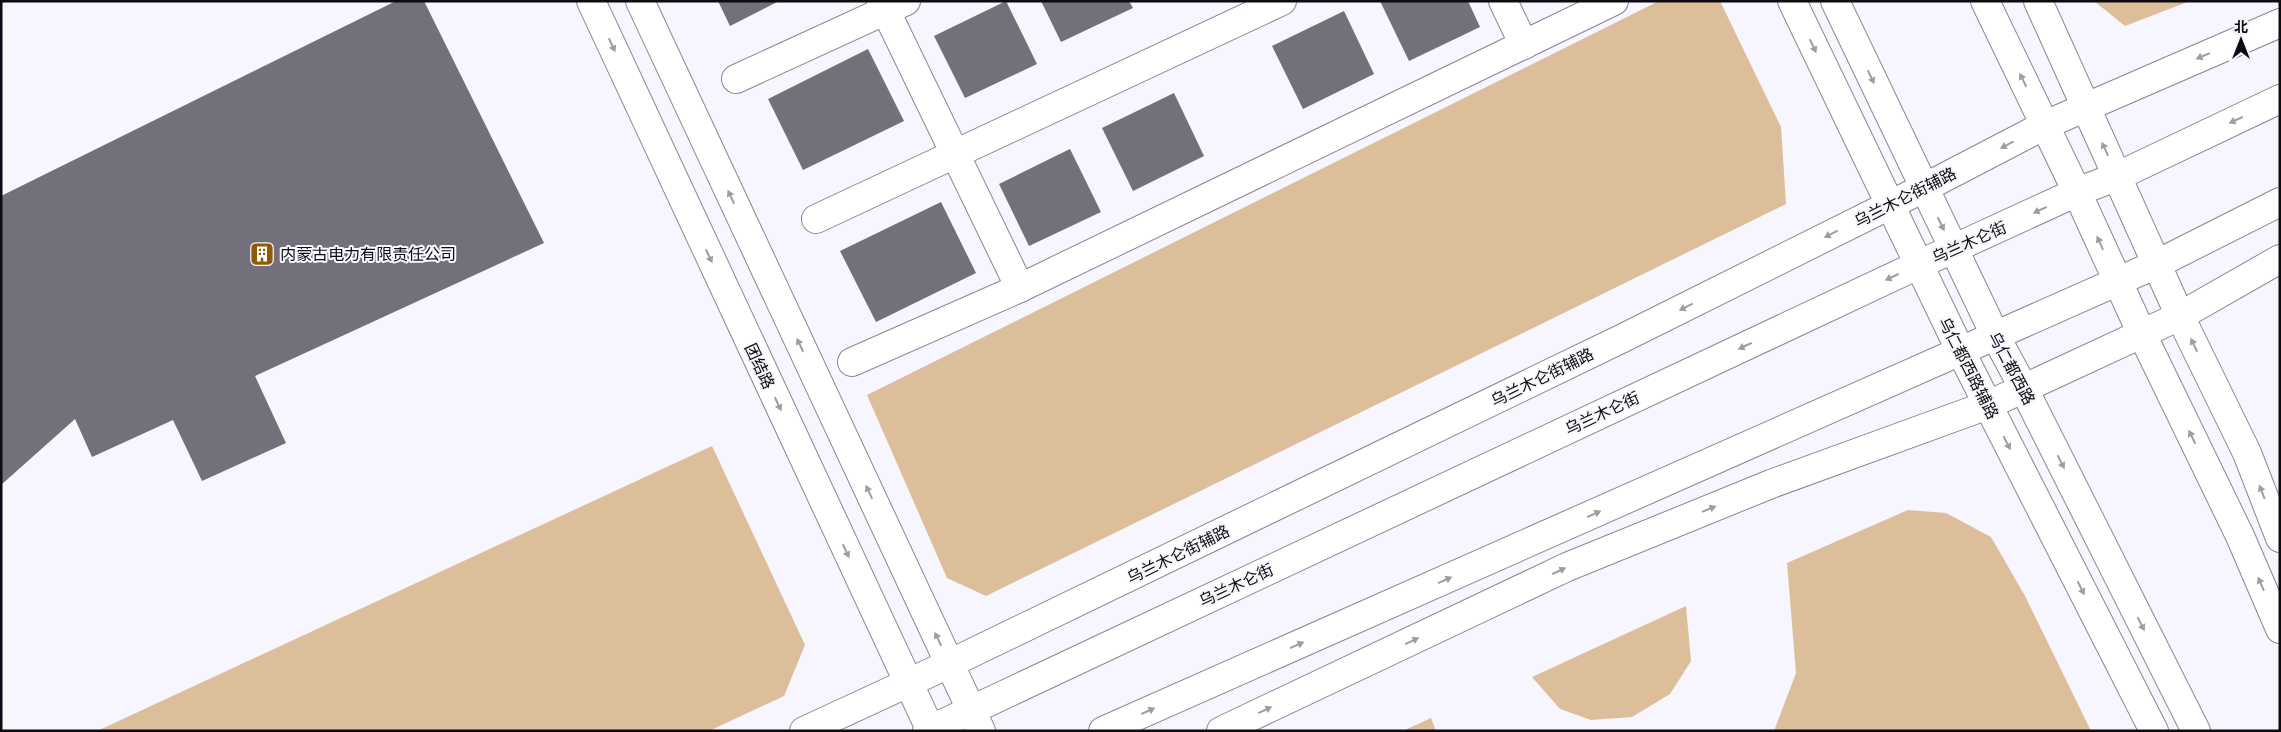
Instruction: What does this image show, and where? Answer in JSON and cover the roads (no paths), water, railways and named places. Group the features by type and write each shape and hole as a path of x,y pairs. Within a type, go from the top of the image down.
{"street":[{"name":"团结路","path":"591,1 929,730"},
{"path":"640,1 976,720"},
{"path":"816,219 1282,1"},
{"path":"1503,1 1524,44"},
{"path":"852,362 1020,288 1614,1"},
{"name":"乌仁都西路辅路","path":"1792,1 1961,352 2154,731"},
{"name":"乌仁都西路","path":"1835,1 1995,335 2196,731"},
{"path":"1985,1 2078,192 2117,282 2240,536 2280,629"},
{"path":"2038,1 2180,316 2247,453 2280,538"},
{"path":"736,79 891,4 955,154 1020,288"},
{"name":"乌兰木仑街辅路","path":"804,731 949,664 1603,348 1924,188 2045,125 2280,23"},
{"name":"乌兰木仑街","path":"929,730 976,720 1918,265 2078,192 2118,176 2280,99"},
{"path":"1104,731 2117,282 2280,202"},
{"path":"1221,731 1567,567 1771,484 1988,405 2024,389 2141,332 2180,316 2280,259"}],"place":[{"name":"内蒙古电力有限责任公司","path":"262,254"}]}
